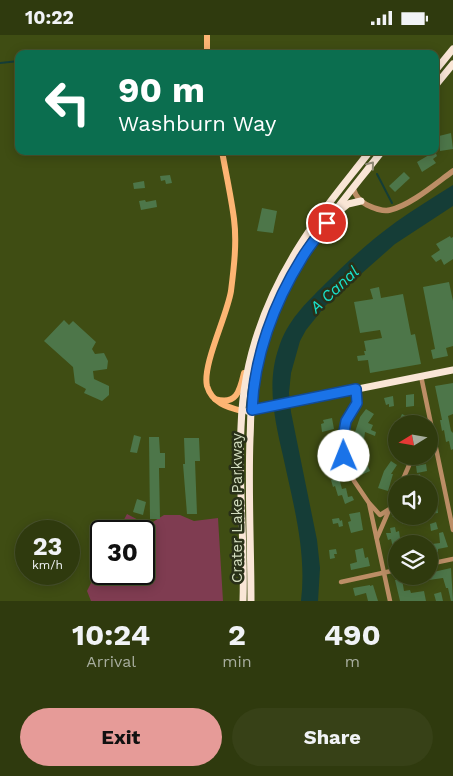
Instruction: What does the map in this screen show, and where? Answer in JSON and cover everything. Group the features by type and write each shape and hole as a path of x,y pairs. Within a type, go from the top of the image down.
{"main road":[{"path":"207,35 207,50"},
{"path":"439,66 453,49"},
{"path":"439,81 453,64"},
{"path":"223,155 234,220 233,271 226,312 208,367 206,380 208,388 220,404 247,411 453,370"},
{"name":"Crater Lake Parkway","path":"252,601 247,411 244,392 251,358 260,325 276,286 300,244 367,155"},
{"name":"Crater Lake Parkway","path":"243,601 241,427 252,394 260,353 268,328 285,289 302,257 379,155"},
{"path":"327,223 348,204 361,201"},
{"path":"215,399 229,400 239,393 245,369 251,358"}],"street":[{"path":"353,188 356,197 361,201 374,208 388,211 404,205 453,171"},
{"path":"421,376 427,415"},
{"path":"356,389 357,403 346,421 343,437 344,456 354,481 369,503 380,515 388,510"},
{"path":"437,465 453,530"},
{"path":"369,503 390,601"},
{"path":"377,538 388,513"},
{"path":"438,562 453,559"},
{"path":"341,582 388,572"}],"shaded area":[{"path":"127,514 138,520 124,520"},
{"path":"164,515 180,515 194,521 218,518 223,601 91,601 87,591 90,585 155,585 155,521"}],"water":[{"name":"A Canal","path":"453,185 453,206 395,244 326,305 306,330 300,341 291,373 289,393 291,412 317,540 320,568 318,601 301,601 301,546 273,402 273,374 279,347 292,320 351,259 396,222"}],"building":[{"path":"451,133 453,149 440,151 439,136"},
{"path":"429,155 437,156 433,159 436,163 422,172 417,162"},
{"path":"404,172 410,178 395,192 389,186"},
{"path":"170,175 172,183 166,184 165,180 161,181 160,176"},
{"path":"144,181 145,188 134,189 133,183"},
{"path":"145,200 146,202 156,200 157,207 141,210 139,201"},
{"path":"262,208 277,211 273,233 257,231"},
{"path":"450,236 451,238 453,237 453,259 444,265 441,259 436,262 431,256 440,250 436,244"},
{"path":"449,282 453,301 453,346 446,348 448,356 433,359 431,350 435,349 423,287"},
{"path":"379,287 381,298 403,294 411,335 415,334 421,364 370,373 368,360 358,361 357,356 365,355 364,341 382,338 380,330 360,333 354,302 373,299 370,289"},
{"path":"64,320 69,325 73,321 96,342 92,349 95,354 104,353 108,361 107,369 93,371 94,379 109,386 109,395 102,401 84,393 86,389 75,383 73,367 44,341"},
{"path":"453,383 453,414 448,416 453,433 453,449 451,450 449,441 446,442 444,430 442,431 440,420 442,420 435,386"},
{"path":"414,394 414,406 406,407 406,395"},
{"path":"393,396 394,406 389,407 389,404 386,405 384,398"},
{"path":"366,409 374,414 368,423 373,425 371,430 376,432 375,436 365,432 363,447 367,448 367,457 359,458 359,449 353,449 353,432 355,432 360,417"},
{"path":"332,418 334,429 322,432 321,424 324,423 323,420"},
{"path":"134,435 141,437 137,453 130,452"},
{"path":"327,436 335,437 336,451 328,453"},
{"path":"149,437 159,437 160,453 165,453 165,468 159,468 160,519 150,519"},
{"path":"184,438 199,438 200,461 195,461 197,514 187,514 183,464 185,464"},
{"path":"362,461 365,467 368,466 370,471 361,475 356,464"},
{"path":"388,465 397,465 391,474 393,475 388,475 388,491 378,488"},
{"path":"426,465 427,471 417,473 416,466"},
{"path":"339,478 342,489 346,488 348,497 352,496 354,500 345,504 342,495 338,496 331,480"},
{"path":"137,499 146,502 143,515 133,512"},
{"path":"360,512 363,530 351,533 348,522 351,521 349,514"},
{"path":"339,518 340,521 342,520 343,526 339,527 338,523 333,524 332,519"},
{"path":"430,525 437,525 438,529 431,531"},
{"path":"395,527 396,532 399,531 400,535 388,535 388,540 386,533 391,533 390,528"},
{"path":"443,532 448,547 438,549 438,543 440,543 439,533"},
{"path":"363,548 365,558 368,557 370,566 351,570 350,564 357,562 355,550"},
{"path":"336,549 337,554 334,554 335,558 330,559 329,550"},
{"path":"451,568 453,601 451,601 443,578 438,579 438,571"},
{"path":"373,585 378,601 368,601 366,593 355,596 353,588"},
{"path":"396,585 403,585 404,591 410,590 411,593 424,591 426,601 400,601"},
{"path":"441,592 443,601 436,601 434,594"}],"waterway":[{"path":"0,63 15,61"},
{"path":"377,174 392,203"}],"route":[{"path":"327,223 302,257 285,289 268,328 260,353 252,394 252,410 356,389 357,403 346,421 343,437 344,456"}]}
